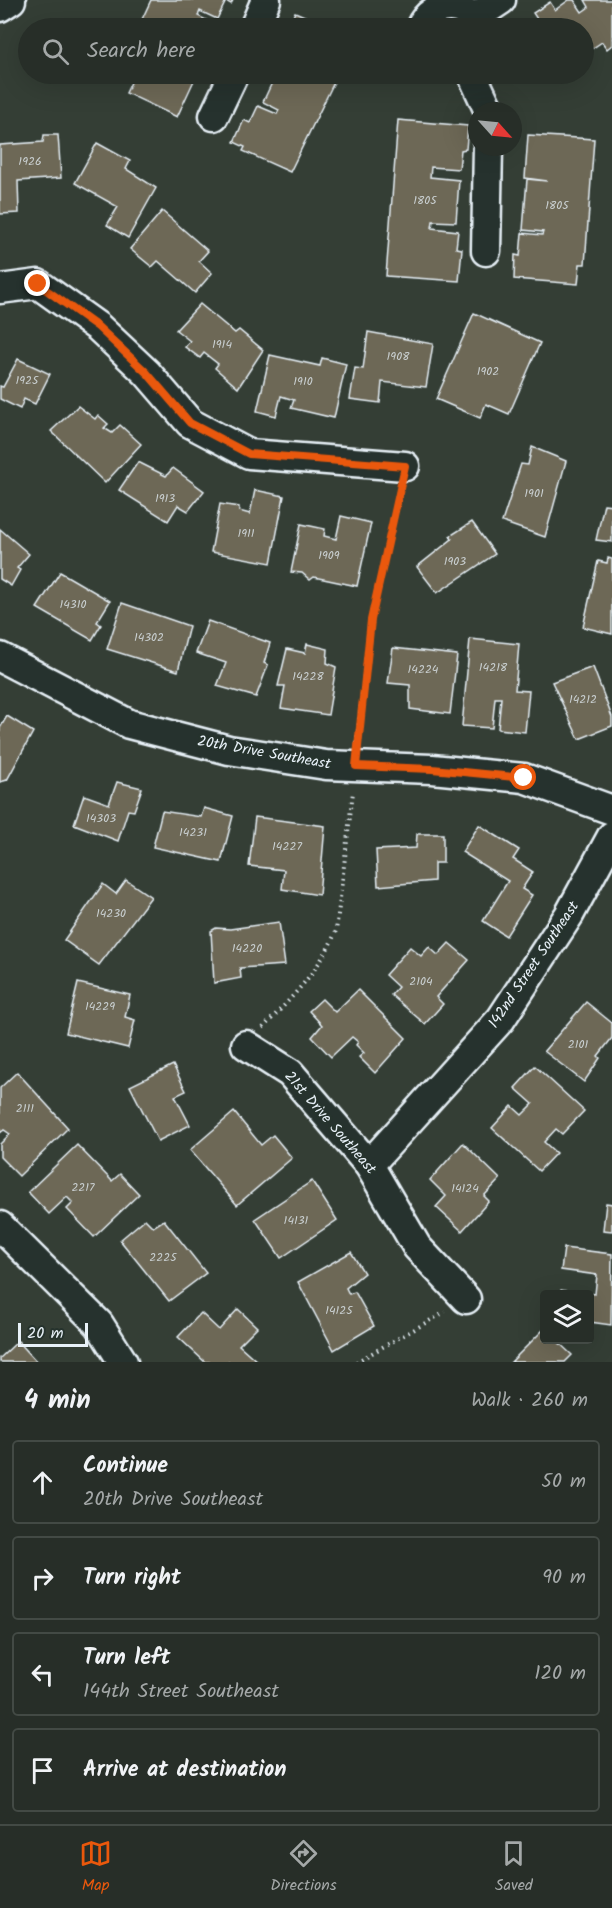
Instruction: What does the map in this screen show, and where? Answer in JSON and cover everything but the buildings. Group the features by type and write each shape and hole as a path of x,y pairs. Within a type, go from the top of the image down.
{"street":[{"path":"0,7 11,0"},
{"path":"258,18 266,0"},
{"path":"481,18 501,0"},
{"path":"430,12 458,7 470,18"},
{"path":"214,116 229,84"},
{"path":"477,84 485,102"},
{"path":"486,251 488,156"},
{"path":"0,289 38,284 98,327 147,373 190,423 249,454 405,466"},
{"name":"20th Drive Southeast","path":"0,657 129,724 229,750 326,765 432,769 524,778 612,810"},
{"name":"142nd Street Southeast","path":"369,1165 501,1019 569,915 612,836"},
{"name":"21st Drive Southeast","path":"246,1045 290,1072 369,1165 417,1247 466,1299"},
{"path":"0,1226 99,1324 123,1362"}],"path":[{"path":"246,1045 294,995 329,949 336,931 371,620 405,466"},
{"path":"356,1362 466,1299"}],"route":[{"path":"38,284 98,327 147,373 190,423 249,454 405,466 371,620 357,736 356,766 432,769 524,778"}]}
